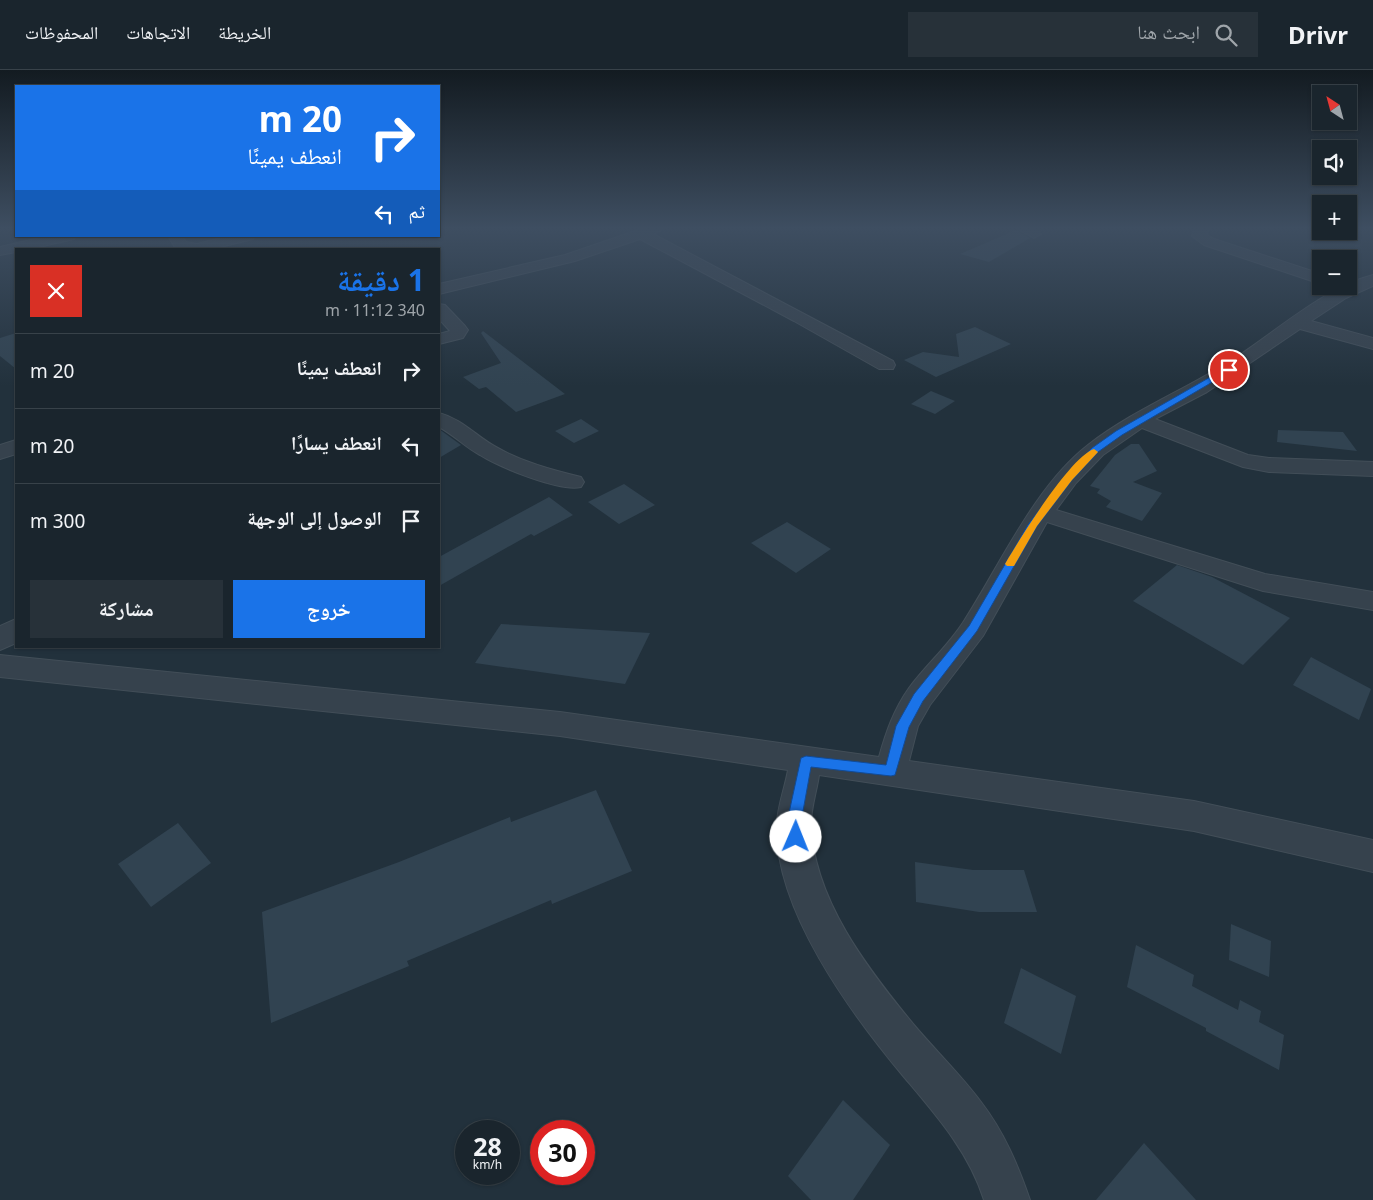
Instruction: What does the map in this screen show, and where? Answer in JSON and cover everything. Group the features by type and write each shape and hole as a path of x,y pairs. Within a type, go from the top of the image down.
{"street":[{"path":"440,289 476,281"},
{"path":"731,281 886,365"},
{"path":"891,771 903,726 919,697 973,629 1024,540 1068,478 1095,450 1140,420 1200,388 1341,295"},
{"path":"440,310 459,330 457,334 440,340"},
{"path":"1298,323 1373,344"},
{"path":"440,419 456,426 492,454 544,475 573,482"},
{"path":"1140,420 1243,460 1270,465 1373,468"},
{"path":"1043,512 1264,582 1373,601"},
{"path":"0,640 15,630"},
{"path":"0,666 208,686 560,724 1194,816 1373,856"},
{"path":"806,761 794,822 799,867 816,916 848,968 899,1039 966,1118 997,1169 1007,1200"}],"building":[{"path":"975,327 1011,344 936,377 904,360 923,352 959,357 956,334"},
{"path":"483,331 565,394 516,412 486,387 479,389 463,377 501,363 481,333"},
{"path":"15,333 15,368 0,356 0,338"},
{"path":"931,391 955,401 935,414 911,404"},
{"path":"581,419 599,431 574,443 555,431"},
{"path":"440,430 461,445 440,457"},
{"path":"1278,430 1343,432 1357,451 1277,442"},
{"path":"1131,444 1139,444 1157,471 1133,482 1162,493 1142,521 1106,507 1111,501 1097,493 1100,489 1090,486 1115,455"},
{"path":"624,484 655,505 619,524 588,502"},
{"path":"549,497 573,515 534,536 531,534 440,585 440,556"},
{"path":"787,522 831,549 796,573 751,543"},
{"path":"1177,565 1212,577 1290,618 1243,665 1133,601"},
{"path":"501,624 650,633 625,684 475,663"},
{"path":"1311,657 1371,689 1359,720 1293,685"},
{"path":"596,790 632,871 552,904 551,900 407,961 409,966 271,1023 262,912 399,862 510,817 511,822"},
{"path":"178,823 211,863 151,907 118,864"},
{"path":"915,862 973,870 1024,870 1037,912 979,912 916,902"},
{"path":"1231,924 1271,941 1269,977 1229,960"},
{"path":"1136,945 1194,975 1192,986 1238,1010 1240,1000 1261,1011 1259,1022 1284,1035 1279,1070 1206,1031 1206,1028 1127,987"},
{"path":"1021,968 1076,996 1061,1054 1004,1023"},
{"path":"843,1100 890,1145 853,1200 811,1200 788,1176"},
{"path":"1144,1143 1196,1200 1096,1200"}],"slow traffic":[{"path":"1010,564 1033,525 1068,478 1094,452"}],"route":[{"path":"796,837 794,822 806,761 891,771 903,726 919,697 973,629 1033,525 1068,478 1095,450 1119,433 1152,412 1200,388 1229,370"}]}
